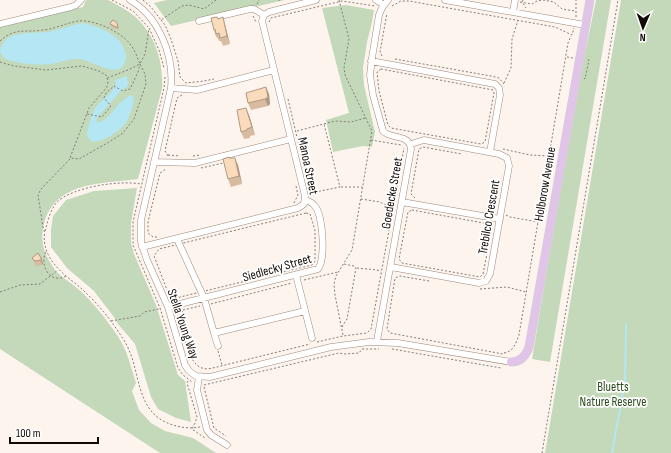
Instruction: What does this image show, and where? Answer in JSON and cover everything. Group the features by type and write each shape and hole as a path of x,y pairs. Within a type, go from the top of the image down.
{"main road":[{"name":"Holborow Avenue","path":"511,362 517,362 522,359 527,354 529,347 590,0"}],"street":[{"path":"0,24 71,7 76,5 81,0"},
{"name":"Stella Young Way","path":"130,0 147,14 155,24 162,37 171,66 171,88 141,220 141,236 142,247 168,308 185,365 191,373 199,380 341,345 377,342 403,344 511,362"},
{"path":"199,21 248,9 254,9 264,16 269,12 316,0"},
{"path":"376,0 384,4"},
{"path":"445,0 586,25"},
{"path":"513,12 515,0"},
{"name":"Goedecke Street","path":"377,342 411,150 410,144 406,139 388,135 382,129 372,88 370,75 371,61 379,15 384,4"},
{"name":"Manoa Street","path":"142,247 178,241 299,208 303,205 305,197 263,25 262,20 264,16"},
{"path":"371,61 495,84 499,88 500,95 490,152"},
{"path":"171,88 197,90 274,70"},
{"path":"154,162 195,163 291,139"},
{"name":"Trebilco Crescent","path":"390,267 479,283 484,282 490,274 509,162 504,155 490,152 422,140 410,144"},
{"name":"Siedlecky Street","path":"168,308 202,295 297,278 317,270 322,261 322,231 317,210 305,197"},
{"path":"402,202 500,216"},
{"path":"178,241 206,305 218,346"},
{"path":"297,278 312,338"},
{"path":"214,333 305,311"},
{"path":"199,380 197,391 206,426 210,434 227,445"}],"path":[{"path":"112,0 133,11 149,28 159,50 164,70"},
{"path":"143,0 151,7 168,32 178,61 180,76 186,83 219,78"},
{"path":"161,20 182,6 189,5 204,9 216,0"},
{"path":"257,26 255,18 252,14 259,0"},
{"path":"523,0 522,2 526,8"},
{"path":"532,4 543,0 554,2 562,9 576,11"},
{"path":"430,281 400,276 395,278 387,329 390,333 506,353 513,348 519,335 568,43 572,36 575,23 576,0"},
{"path":"542,453 618,0"},
{"path":"339,1 349,39 344,68 345,75 372,131 352,250 336,276 334,284 343,336"},
{"path":"268,23 271,18 339,1 384,4"},
{"path":"382,57 380,52 387,12 392,6 401,1 409,1 555,27 572,36"},
{"path":"503,83 510,68 512,39 518,20"},
{"path":"0,41 12,32 42,30 75,22 88,21 111,30 125,38 136,54 145,74 146,84 134,120 123,133 109,142 79,159 70,158"},
{"path":"87,114 102,117 111,106 104,98 106,93 114,86 123,91 130,89 145,54 149,28"},
{"path":"390,58 491,76 499,78 505,86"},
{"path":"0,62 14,66 46,70 82,66 104,73 107,78 107,87 89,108 70,158 40,189 38,195 45,231"},
{"path":"107,78 140,64"},
{"path":"381,69 493,90 494,93 485,142 482,144 391,128 388,125 379,91 377,72 381,69"},
{"path":"165,75 164,88 133,222 133,245 160,308 178,368 185,378 199,380"},
{"path":"288,98 301,152"},
{"path":"296,131 335,121 351,122 366,118"},
{"path":"324,124 340,187"},
{"path":"339,271 297,278 183,311 179,316 192,361 202,369 209,369 343,336 367,333 372,329 404,146 371,140"},
{"path":"414,198 411,194 419,149 422,147 462,154"},
{"path":"500,148 530,155 549,156"},
{"path":"168,155 186,156"},
{"path":"190,156 202,155"},
{"path":"196,169 224,162"},
{"path":"294,180 298,195 294,203"},
{"path":"142,184 123,183 82,189 73,192 57,203 53,208 45,231 44,244 55,266 87,294 111,322 126,343 145,402 153,413 166,422 183,428 192,429 206,426"},
{"path":"305,197 340,187 362,188"},
{"path":"360,199 380,202 393,206"},
{"path":"412,210 489,224 492,228 484,274 480,277 402,263 399,259 408,212 412,210"},
{"path":"306,213 310,214 315,230 315,261 312,265 202,295 176,298 170,295 154,256 159,249 178,241 306,213"},
{"path":"500,216 538,222"},
{"path":"156,237 163,235"},
{"path":"47,251 44,259 46,270 51,276 58,279 66,276"},
{"path":"343,264 354,266 356,268 382,271"},
{"path":"342,327 347,318 356,268"},
{"path":"1,292 23,284 40,284 59,269"},
{"path":"475,289 507,287 526,292"},
{"path":"181,304 183,311"},
{"path":"111,322 140,316 144,312 160,308"},
{"path":"218,346 219,358 222,366"},
{"path":"388,348 501,368 502,361"},
{"path":"226,436 214,428 204,385 339,353 359,353 362,349 382,349"}],"green space":[{"path":"86,0 111,1 131,14 148,31 154,42 161,65 162,89 138,179 95,184 69,192 58,200 50,210 44,224 42,236 43,246 55,270 89,299 120,340 128,358 136,383 132,391 139,410 151,423 165,431 193,438 216,453 160,453 0,349 0,25 83,7"},
{"path":"167,0 285,0 171,26 154,3"},
{"path":"596,0 611,0 550,362 532,359 576,97"},
{"name":"Bluetts Nature Reserve","path":"621,0 671,0 671,453 545,453"},
{"path":"346,5 374,10 363,68 364,85 375,132 372,147 363,146 333,152 326,120 349,113 322,8"},
{"path":"137,188 131,223 131,243 134,254 156,305 178,375 185,381 191,422 176,418 158,409 151,397 135,344 118,324 94,291 67,268 51,247 53,216 66,200 94,191"}],"water":[{"path":"83,23 104,30 121,43 126,56 122,67 115,70 81,59 51,64 27,64 5,59 0,52 6,39 12,36 25,33 47,32"},
{"path":"127,76 128,86 121,91 97,118 97,123 107,118 120,103 131,95 134,98 134,104 127,122 111,136 93,142 88,138 87,134 89,124 96,107 113,90 116,83 115,80"}],"building":[{"path":"217,17 218,19 223,17 227,36 220,38 219,33 216,34 211,18"},
{"path":"113,20 117,23 118,28 110,24"},
{"path":"266,87 268,97 248,103 246,93"},
{"path":"246,108 252,127 241,132 237,110"},
{"path":"229,157 235,158 239,176 228,179 223,159"},
{"path":"38,253 41,260 35,261 32,258"}],"waterway":[{"path":"612,453 625,381 626,324"}]}
